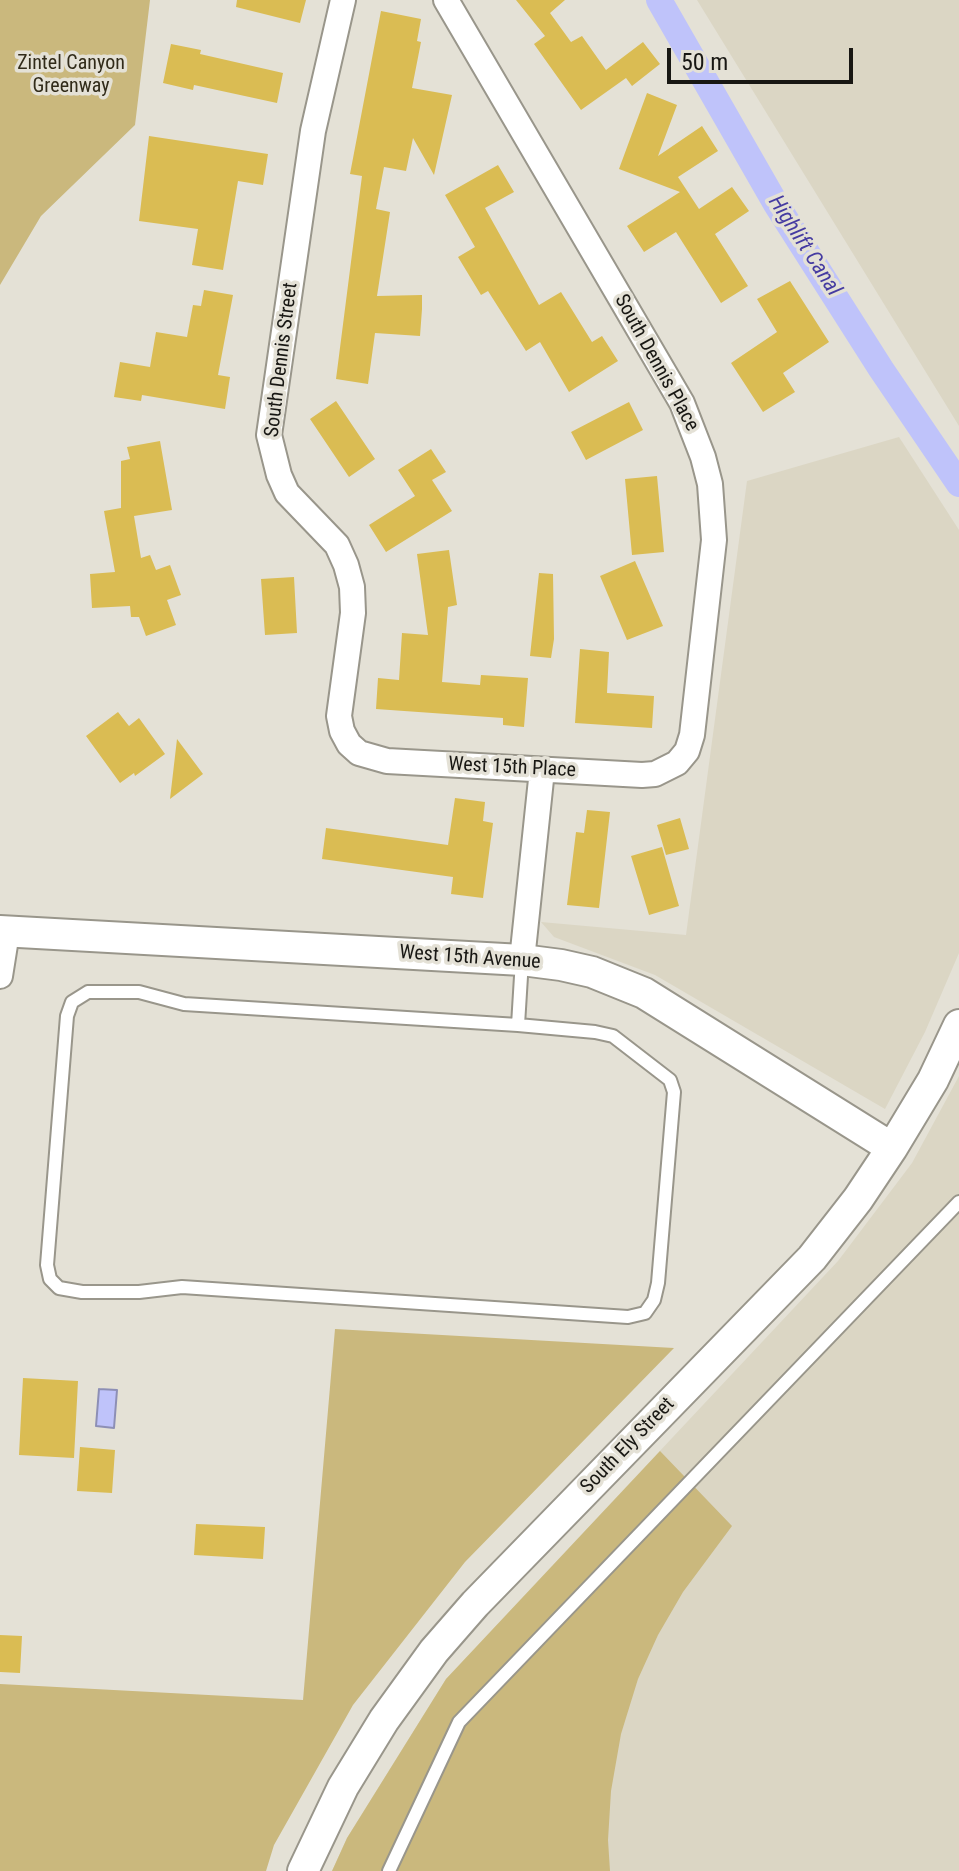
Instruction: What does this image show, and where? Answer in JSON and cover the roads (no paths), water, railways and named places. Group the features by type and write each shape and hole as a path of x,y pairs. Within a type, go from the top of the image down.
{"street":[{"name":"South Dennis Street","path":"343,0 313,131 269,435 287,493 337,545 352,587 353,613 339,716 349,744"},
{"name":"South Dennis Place","path":"446,0 682,403 703,457 710,484 712,570 692,735 687,751 677,763"},
{"name":"West 15th Place","path":"349,744 369,758 387,761 542,770 642,775 665,770 677,763"},
{"path":"522,960 542,770"},
{"path":"0,976 3,932"},
{"name":"West 15th Avenue","path":"3,932 522,960 592,972 644,993 892,1148"},
{"name":"South Ely Street","path":"303,1871 343,1787 384,1720 434,1651 475,1604 812,1258 858,1199 892,1148 933,1080 959,1025"}],"lane":[{"path":"518,1025 522,960"},
{"path":"88,992 139,992 184,1004 518,1025 613,1036 670,1080 674,1092 658,1283 654,1300 645,1313 628,1317 182,1287 139,1292 82,1292 59,1288 50,1279 47,1265 67,1016 72,1002 88,992"},
{"path":"389,1871 459,1722 959,1202"}],"water":[{"path":"99,1389 117,1390 114,1428 96,1426"}],"waterway":[{"name":"Highlift Canal","path":"659,0 776,204 959,484"}],"park label":[{"name":"Zintel Canyon Greenway","path":"71,76"}]}
